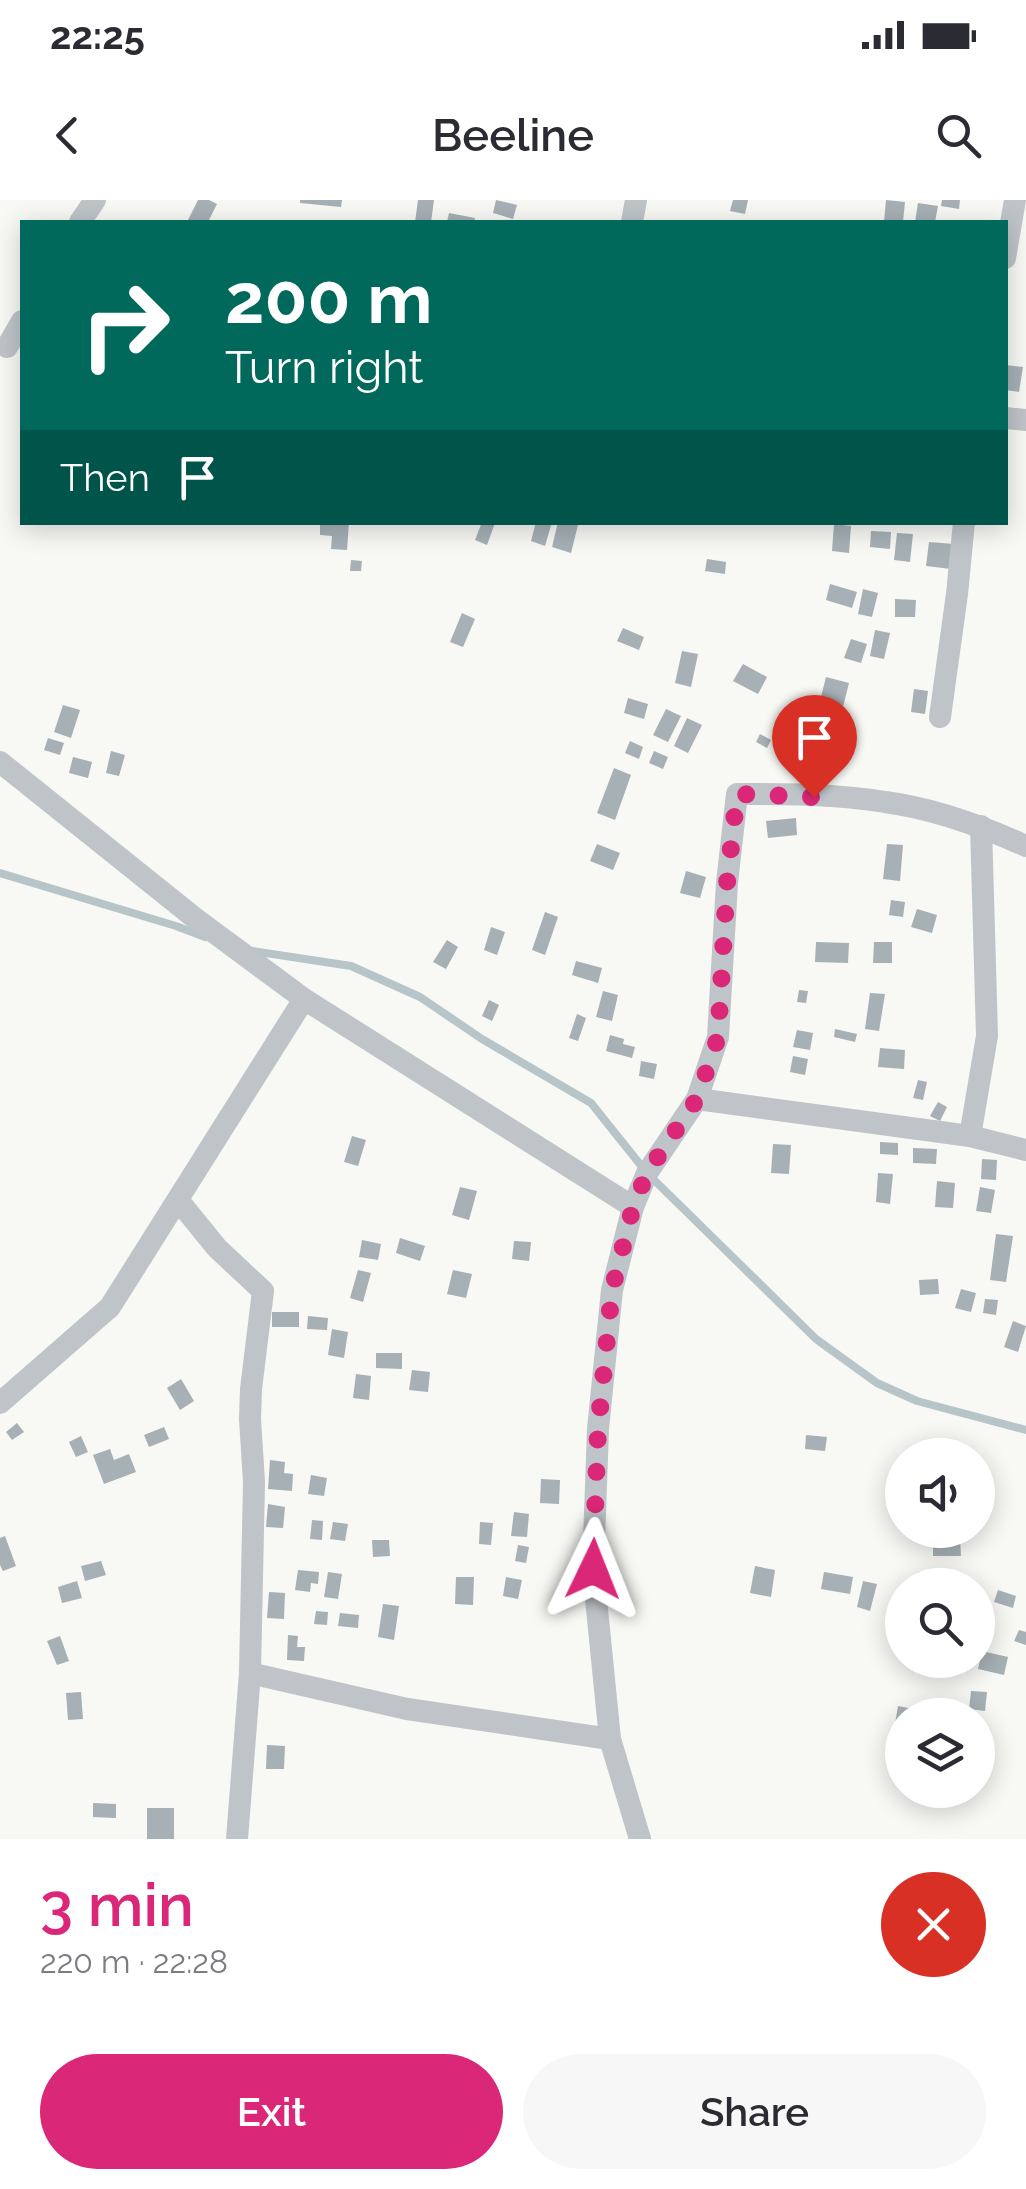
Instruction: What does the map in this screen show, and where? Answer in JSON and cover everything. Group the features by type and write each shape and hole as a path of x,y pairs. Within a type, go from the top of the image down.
{"street":[{"path":"1008,241 1015,200"},
{"path":"7,347 20,324"},
{"path":"940,717 964,525"},
{"path":"0,762 196,920 304,999 633,1207"},
{"path":"640,1839 610,1739 593,1569 598,1429 612,1290 633,1207 647,1173 697,1099 718,1037 727,883 737,794 886,802 981,826 1026,846"},
{"path":"970,1136 987,1036 981,826"},
{"path":"0,1403 110,1307 304,999"},
{"path":"697,1099 970,1136 1026,1150"},
{"path":"178,1200 217,1248 263,1290 250,1389 254,1482 250,1673 237,1839"},
{"path":"250,1673 408,1709 610,1739"}],"building":[{"path":"198,200 217,204 209,220 188,220"},
{"path":"300,200 342,200 341,207"},
{"path":"418,200 434,200 431,220 415,220"},
{"path":"496,200 517,205 513,219 493,213"},
{"path":"733,200 748,200 745,214 730,211"},
{"path":"886,200 905,202 903,220 884,220"},
{"path":"942,200 960,200 959,209 941,206"},
{"path":"918,203 938,206 935,220 915,220"},
{"path":"449,213 475,218 474,220 447,220"},
{"path":"1008,365 1023,367 1019,392 1008,390"},
{"path":"320,525 349,525 347,550 331,549 332,536 320,535"},
{"path":"481,525 494,525 487,545 475,540"},
{"path":"535,525 551,525 545,546 531,541"},
{"path":"557,525 578,525 571,553 552,547"},
{"path":"834,525 851,526 849,553 832,551"},
{"path":"871,531 891,532 890,549 870,547"},
{"path":"897,533 913,534 910,562 894,560"},
{"path":"929,542 954,544 951,569 926,566"},
{"path":"707,559 726,562 725,574 705,571"},
{"path":"351,560 362,561 361,571 350,571"},
{"path":"830,584 857,592 852,608 826,600"},
{"path":"863,589 878,593 872,617 858,614"},
{"path":"895,599 916,600 915,617 895,617"},
{"path":"462,613 475,619 463,647 450,642"},
{"path":"623,628 644,637 639,650 617,641"},
{"path":"875,630 890,633 884,659 870,656"},
{"path":"851,639 867,644 861,663 844,658"},
{"path":"682,651 698,654 691,687 675,683"},
{"path":"743,664 767,677 758,694 733,681"},
{"path":"826,677 849,683 839,723 816,717"},
{"path":"914,689 928,691 925,714 911,712"},
{"path":"628,698 648,704 644,719 624,713"},
{"path":"63,705 80,710 71,738 54,732"},
{"path":"666,709 681,716 668,742 653,735"},
{"path":"687,718 702,725 688,753 674,746"},
{"path":"760,734 771,740 767,748 756,742"},
{"path":"48,738 64,743 60,755 44,750"},
{"path":"630,741 643,747 639,759 625,753"},
{"path":"111,751 125,755 119,776 106,773"},
{"path":"654,751 668,757 663,769 649,763"},
{"path":"73,757 92,762 88,778 69,773"},
{"path":"614,768 631,775 615,820 597,813"},
{"path":"796,818 797,835 768,838 766,821"},
{"path":"597,844 620,853 613,870 590,861"},
{"path":"887,844 903,845 900,881 883,879"},
{"path":"686,871 706,877 700,898 680,893"},
{"path":"891,900 905,902 903,917 889,915"},
{"path":"917,909 937,915 932,933 911,927"},
{"path":"545,912 558,917 545,955 532,950"},
{"path":"491,927 505,932 497,955 484,950"},
{"path":"447,940 458,947 446,969 433,962"},
{"path":"816,942 849,943 848,963 815,962"},
{"path":"874,942 892,942 892,963 873,963"},
{"path":"576,961 602,968 598,983 572,975"},
{"path":"799,990 808,991 806,1003 797,1002"},
{"path":"603,991 618,995 612,1021 596,1017"},
{"path":"870,993 885,994 879,1031 865,1029"},
{"path":"489,1000 499,1005 492,1021 482,1016"},
{"path":"577,1014 586,1018 578,1041 569,1038"},
{"path":"835,1029 857,1034 855,1042 834,1037"},
{"path":"797,1030 813,1033 810,1050 793,1047"},
{"path":"610,1035 635,1047 632,1058 606,1051"},
{"path":"880,1048 905,1050 904,1069 878,1067"},
{"path":"793,1056 808,1059 805,1075 790,1072"},
{"path":"641,1061 657,1064 654,1079 639,1076"},
{"path":"918,1080 927,1082 923,1100 913,1098"},
{"path":"938,1102 947,1107 940,1121 930,1116"},
{"path":"352,1136 366,1140 358,1166 344,1162"},
{"path":"880,1142 898,1143 898,1155 880,1154"},
{"path":"773,1144 791,1145 789,1174 771,1173"},
{"path":"913,1148 937,1149 936,1164 913,1163"},
{"path":"982,1159 997,1160 996,1180 981,1179"},
{"path":"878,1173 893,1174 890,1204 876,1202"},
{"path":"937,1181 955,1183 953,1208 935,1207"},
{"path":"460,1187 477,1191 469,1220 452,1215"},
{"path":"980,1187 995,1190 991,1213 976,1211"},
{"path":"996,1234 1013,1236 1006,1282 990,1280"},
{"path":"400,1238 425,1246 420,1261 396,1253"},
{"path":"362,1240 381,1244 378,1260 359,1257"},
{"path":"514,1241 531,1242 529,1261 512,1259"},
{"path":"358,1270 371,1273 363,1302 350,1298"},
{"path":"453,1270 472,1274 466,1298 447,1294"},
{"path":"938,1279 939,1294 920,1295 919,1280"},
{"path":"961,1289 976,1293 971,1312 955,1308"},
{"path":"985,1299 998,1300 996,1315 983,1313"},
{"path":"272,1312 299,1312 299,1327 272,1327"},
{"path":"308,1316 328,1318 327,1330 307,1329"},
{"path":"1013,1321 1026,1326 1018,1352 1004,1347"},
{"path":"332,1329 348,1332 344,1358 328,1355"},
{"path":"376,1353 402,1353 402,1369 376,1368"},
{"path":"412,1370 430,1372 428,1392 409,1390"},
{"path":"356,1374 371,1376 369,1400 353,1398"},
{"path":"181,1379 194,1401 180,1410 167,1388"},
{"path":"17,1423 24,1432 12,1440 6,1432"},
{"path":"164,1427 169,1439 149,1447 144,1435"},
{"path":"806,1435 827,1437 825,1451 805,1449"},
{"path":"81,1436 88,1452 76,1457 69,1442"},
{"path":"110,1449 114,1460 129,1454 136,1472 104,1484 93,1455"},
{"path":"270,1460 285,1462 284,1473 293,1474 292,1491 268,1489"},
{"path":"311,1475 327,1478 324,1496 308,1494"},
{"path":"541,1479 560,1480 559,1504 540,1503"},
{"path":"268,1504 285,1507 283,1528 266,1527"},
{"path":"514,1512 529,1514 527,1537 511,1536"},
{"path":"312,1520 323,1521 322,1540 310,1539"},
{"path":"333,1522 348,1524 345,1541 330,1539"},
{"path":"480,1522 493,1523 491,1545 479,1544"},
{"path":"5,1536 16,1566 3,1571 0,1538"},
{"path":"372,1540 389,1540 390,1556 373,1557"},
{"path":"518,1545 529,1547 526,1563 515,1561"},
{"path":"933,1548 961,1548 961,1556 933,1556"},
{"path":"101,1561 106,1575 85,1581 81,1566"},
{"path":"755,1566 775,1570 771,1597 750,1593"},
{"path":"298,1570 319,1572 318,1584 311,1583 310,1592 295,1590"},
{"path":"328,1572 342,1574 338,1599 324,1597"},
{"path":"824,1572 853,1577 850,1594 821,1589"},
{"path":"456,1577 474,1577 473,1605 455,1604"},
{"path":"506,1577 522,1580 518,1599 503,1596"},
{"path":"77,1581 82,1598 62,1603 58,1587"},
{"path":"863,1581 877,1584 870,1611 857,1607"},
{"path":"998,1590 1016,1596 1013,1608 995,1599"},
{"path":"269,1592 285,1593 284,1619 267,1618"},
{"path":"383,1604 399,1606 394,1640 378,1637"},
{"path":"316,1611 328,1612 327,1625 314,1624"},
{"path":"340,1613 359,1615 358,1628 338,1626"},
{"path":"1019,1630 1026,1632 1026,1645 1014,1641"},
{"path":"288,1635 298,1636 297,1647 305,1647 304,1661 287,1660"},
{"path":"60,1636 69,1661 57,1665 47,1641"},
{"path":"995,1654 1008,1657 1004,1675 995,1673"},
{"path":"971,1691 987,1692 986,1698 970,1698"},
{"path":"81,1692 83,1719 68,1720 66,1693"},
{"path":"267,1745 285,1746 284,1769 266,1769"},
{"path":"93,1803 116,1804 116,1818 93,1817"},
{"path":"147,1808 174,1808 174,1839 147,1839"}],"waterway":[{"path":"0,873 205,937"},
{"path":"252,951 351,966 420,997 482,1039 591,1103 647,1173 816,1339 877,1383 917,1401 1026,1430"}],"route":[{"path":"593,1569 598,1429 612,1290 633,1207 647,1173 697,1099 718,1037 727,883 737,794 814,797"}]}
